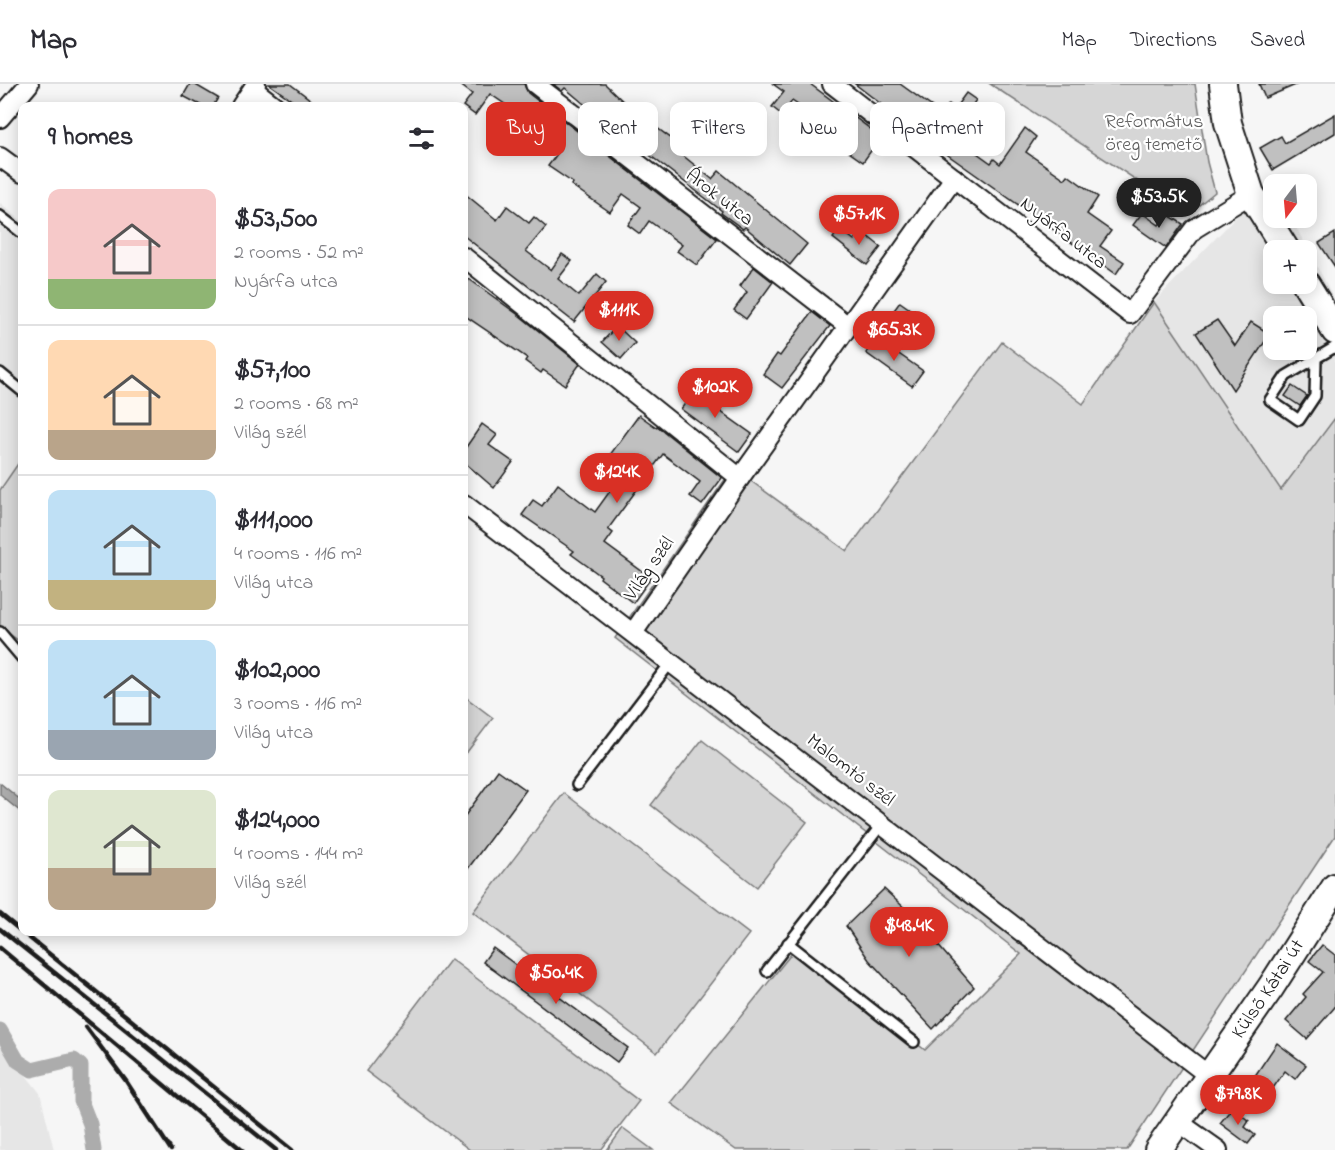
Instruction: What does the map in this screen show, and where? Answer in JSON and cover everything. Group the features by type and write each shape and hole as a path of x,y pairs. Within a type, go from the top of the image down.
{"main road":[{"path":"1223,84 1228,123 1251,194 1280,240"},
{"path":"1312,294 1335,331"},
{"name":"Külső Kátai út","path":"1158,1150 1271,987 1335,887"}],"street":[{"path":"0,118 29,84"},
{"name":"Árok utca","path":"534,84 848,326"},
{"name":"Nyárfa utca","path":"832,84 1130,314 1194,229 1251,194"},
{"path":"244,102 255,86 271,102"},
{"path":"0,157 18,170"},
{"name":"Világ szél","path":"633,633 740,478 954,178"},
{"path":"468,260 740,478"},
{"name":"Malomtó szél","path":"468,507 1208,1075"},
{"path":"1177,1121 1218,1150"}],"lane":[{"path":"0,216 18,230"},
{"path":"1317,358 1335,347"},
{"path":"1316,359 1315,396 1299,420 1270,400 1286,376 1316,359"},
{"path":"3,375 18,387"},
{"path":"0,632 18,653"},
{"path":"577,785 671,662"},
{"path":"767,971 882,824"},
{"path":"788,943 914,1042"}],"shaded area":[{"path":"1263,189 1263,228 1296,228 1303,240 1263,240 1263,294 1317,294 1317,266 1335,300 1335,418 1282,490 1154,302"},
{"path":"0,203 18,218 18,464 0,490"},
{"path":"0,783 18,798 18,810 0,795"},
{"path":"0,1043 40,1093 54,1150 0,1150"}],"green space":[{"name":"Református öreg temető","path":"990,84 1195,84 1207,162 1215,192 1188,214"},
{"path":"1154,302 1281,490 1335,418 1335,836 1127,1150 736,1150 671,1103 796,948 925,1050 1021,954 615,638 733,468 847,551 1002,342 1083,404"},
{"path":"18,464 18,640 0,627 0,490"},
{"path":"468,699 493,718 468,751"},
{"path":"702,740 807,822 757,887 651,805"},
{"path":"564,793 749,934 657,1053 473,912"},
{"path":"451,959 639,1101 601,1150 470,1150 366,1071"},
{"path":"623,1128 653,1150 607,1150"}],"building":[{"path":"190,84 194,84 218,98 216,102 194,102 183,96"},
{"path":"269,84 290,84 311,100 310,102 294,102"},
{"path":"459,84 524,84 528,93 540,102 502,102 490,94 475,115 468,110 468,102 466,102 472,94"},
{"path":"553,84 605,84 624,102 582,102 565,88 562,91"},
{"path":"773,84 810,84 834,102 779,102 779,113 772,107 784,92"},
{"path":"855,84 900,84 925,102 878,102"},
{"path":"1259,84 1298,84 1265,98"},
{"path":"966,93 976,100 975,102 959,102"},
{"path":"1335,114 1335,133 1273,170 1260,148 1281,136 1285,143"},
{"path":"858,120 870,129 870,152 863,162 855,156 858,156"},
{"path":"566,122 578,132 578,156 610,156 717,239 697,265 677,251 682,245 649,221 640,234 628,225 641,207 623,194 610,212 548,166 556,156 566,156"},
{"path":"1025,128 1036,137 1026,152 1065,179 1068,175 1098,197 1087,214 1111,231 1100,246 1124,262 1116,274 949,156 981,156 991,163 994,159 1000,164"},
{"path":"658,129 670,138 670,156 683,156 712,179 719,171 807,244 790,265 745,227 743,229 721,213 722,211 651,156 658,156"},
{"path":"468,196 497,220 507,206 529,223 534,217 546,227 526,251 551,270 562,254 572,261 558,279 579,296 597,274 606,282 574,322 468,239"},
{"path":"1142,213 1159,225 1167,214 1183,224 1166,248 1133,225"},
{"path":"840,229 854,240 861,231 881,247 867,265 833,238"},
{"path":"1335,233 1335,267 1319,243"},
{"path":"754,267 773,282 746,319 734,310 747,292 740,286"},
{"path":"469,279 520,316 580,364 565,385 543,370 541,373 525,361 527,358 468,318"},
{"path":"900,302 927,321 916,336 889,317"},
{"path":"812,312 830,326 782,388 763,374 777,354 780,356"},
{"path":"1217,320 1235,346 1251,322 1263,330 1263,345 1233,390 1196,333"},
{"path":"617,326 635,343 621,359 602,342"},
{"path":"876,338 923,371 912,386 866,353"},
{"path":"699,384 717,396 710,404 752,434 739,452 681,409"},
{"path":"1292,386 1307,396 1300,406 1285,396"},
{"path":"639,415 657,426 722,478 702,505 690,496 700,482 663,454 608,529 613,533 605,544 651,578 633,603 571,554 574,551 522,515 533,500 542,506 558,484 595,512 613,487 596,474"},
{"path":"482,424 497,435 489,445 513,462 494,488 468,465 468,444"},
{"path":"498,770 526,790 468,869 468,811"},
{"path":"884,889 911,914 974,987 933,1029 869,960 846,926"},
{"path":"1322,945 1335,955 1335,1007 1307,1039 1286,1021 1306,997 1303,994 1323,972 1309,961"},
{"path":"493,948 628,1048 617,1062 483,962"},
{"path":"1277,1043 1306,1065 1295,1079 1285,1071 1264,1101 1246,1089"},
{"path":"1232,1108 1249,1121 1245,1127 1255,1135 1248,1144 1220,1123"}],"waterway":[{"path":"0,1030 18,1061 32,1070 74,1060 81,1066 81,1101 90,1124 94,1150"}],"railway":[{"path":"0,914 18,929"},
{"path":"0,929 276,1150"},
{"path":"27,936 292,1150"},
{"path":"0,948 242,1150"},
{"path":"86,1027 126,1081 171,1150"}]}
